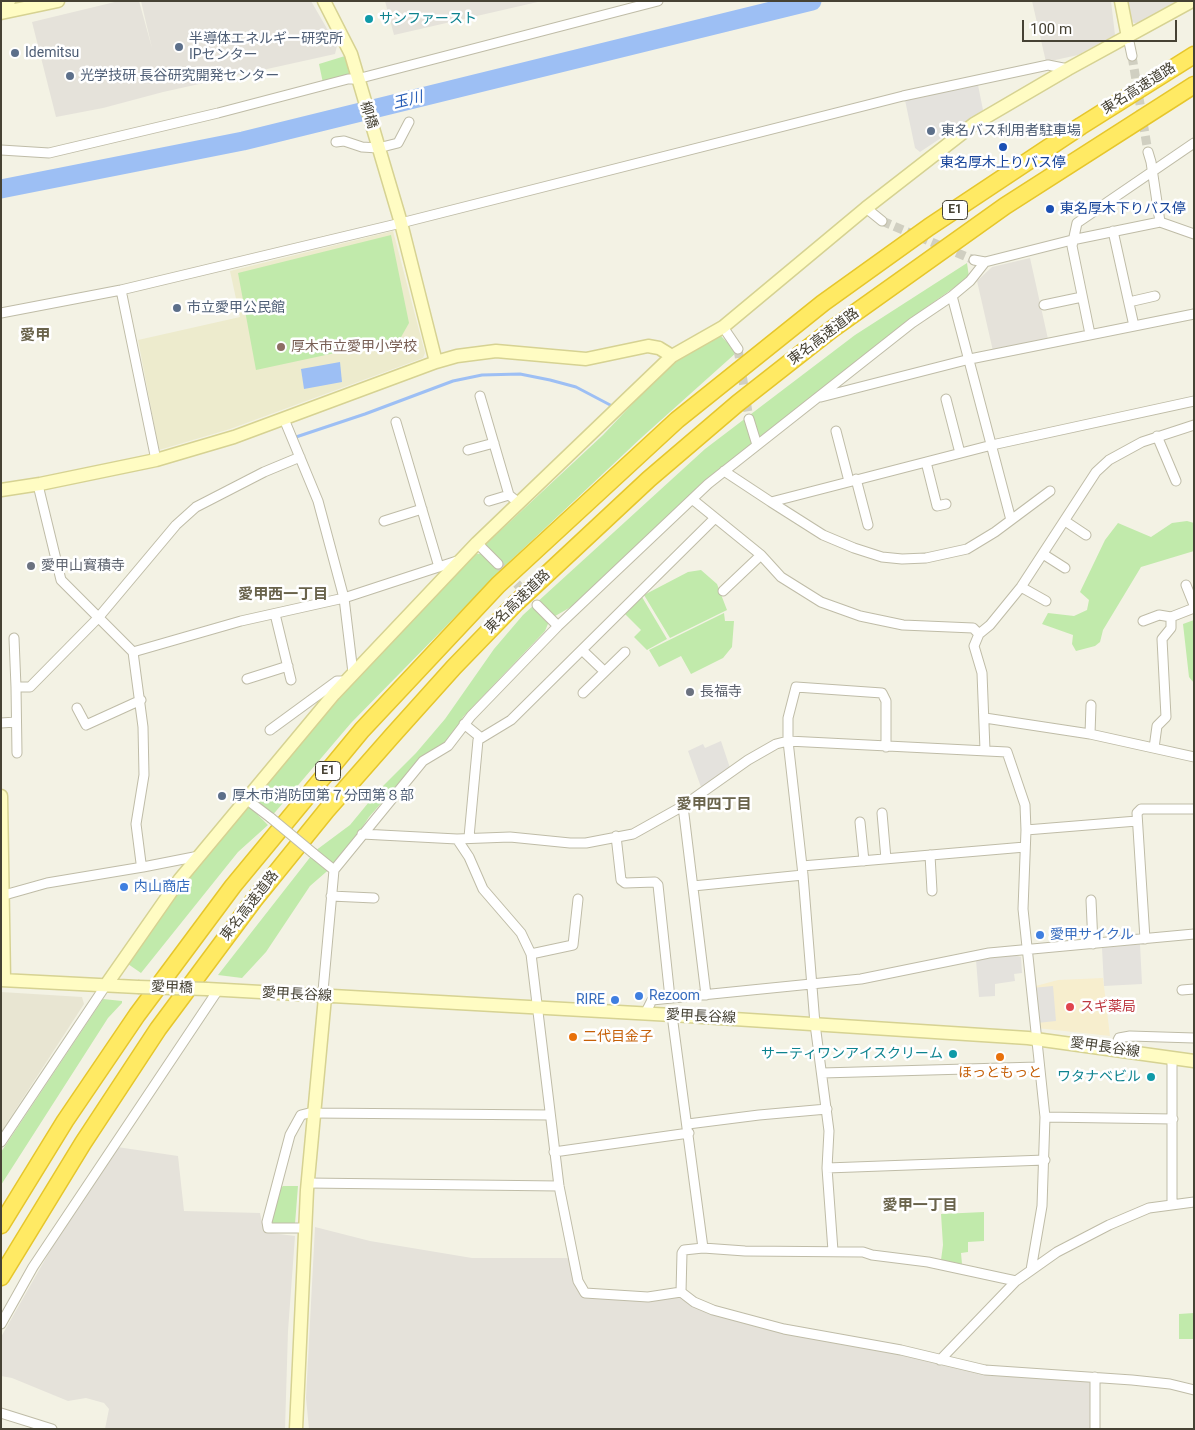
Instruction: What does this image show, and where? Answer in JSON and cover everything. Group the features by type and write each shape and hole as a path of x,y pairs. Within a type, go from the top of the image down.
{"highway":[{"name":"東名高速道路","path":"1,1225 65,1122 138,1015 200,930 286,820 362,730 498,585 677,420 823,303 929,227 1081,126 1194,55"},
{"name":"東名高速道路","path":"1,1277 83,1143 158,1029 254,900 326,811 385,743 454,667 516,603 649,479 738,403 830,330 1005,206 1194,85"}],"street":[{"path":"1,3 9,1"},
{"path":"1,12 58,1"},
{"name":"柳橋","path":"324,1 351,54 401,223 436,362"},
{"path":"1,150 49,153 218,113 348,79 358,82 658,1"},
{"path":"1121,1 1132,56"},
{"path":"1,1142 106,985 180,879 350,677 477,543 514,499 672,356 684,347 723,328 866,208 974,124 1068,69 1192,1"},
{"path":"1,313 121,290 401,223 903,96 1048,65 1068,69"},
{"path":"336,142 344,141 362,147 398,143 410,122"},
{"path":"1090,334 1072,240 1077,223 1151,170 1194,143"},
{"path":"1148,152 1160,222"},
{"path":"866,208 882,221"},
{"path":"974,260 984,262 1072,240 1160,222 1194,234"},
{"path":"1113,232 1134,326"},
{"path":"296,1429 304,1228 325,996 323,991 334,870 423,761 448,746 464,724 558,626 692,500 724,471 818,397 912,324 952,296 970,280 984,262"},
{"path":"121,290 156,460"},
{"path":"952,296 1012,520"},
{"path":"1129,302 1155,296"},
{"path":"1044,305 1082,297"},
{"path":"818,397 970,359 1194,314"},
{"path":"723,328 738,349"},
{"path":"1,490 38,485 156,460 284,419 436,362 496,351 586,360 648,346 659,348 672,356"},
{"path":"480,396 514,499"},
{"path":"946,398 960,454"},
{"path":"771,502 992,445 1126,418 1194,401"},
{"path":"284,419 318,501 344,598 350,677"},
{"path":"748,419 757,445"},
{"path":"396,422 439,567"},
{"path":"985,750 982,673 974,646 979,634 990,625 1021,587 1096,472 1109,460 1157,436 1194,424"},
{"path":"836,431 868,526"},
{"path":"1157,436 1176,480"},
{"path":"468,450 494,443"},
{"path":"16,687 30,687 98,618 176,525 196,507 256,476 300,457"},
{"path":"926,462 933,507 946,504"},
{"path":"724,471 823,535 854,548 882,556 902,559 926,558 967,549 1012,520 1050,491"},
{"path":"38,485 61,580 133,652 141,700 144,775 136,824 143,867"},
{"path":"489,501 514,499"},
{"path":"692,500 761,555 781,577 821,602 860,616 903,625 973,628 979,634"},
{"path":"384,520 392,513 422,510"},
{"path":"480,737 511,720 714,518"},
{"path":"1065,522 1086,535"},
{"path":"477,543 498,564"},
{"path":"1043,554 1065,568"},
{"path":"723,591 761,555"},
{"path":"133,652 241,620 344,598 461,560"},
{"path":"1143,621 1159,615 1171,617 1194,607 1186,585"},
{"path":"1021,587 1046,600"},
{"path":"537,605 558,626"},
{"path":"275,614 291,680"},
{"path":"1154,748 1157,726 1166,717 1162,639 1171,628 1171,617"},
{"path":"14,638 17,753"},
{"path":"582,650 604,671"},
{"path":"583,694 625,652"},
{"path":"252,674 288,666"},
{"path":"274,725 337,681 350,677"},
{"path":"833,1251 828,1168 829,1131 815,1024 802,871 788,741 788,718 796,687 882,693 886,702 886,747"},
{"path":"76,708 86,725 141,700"},
{"path":"1090,705 1090,734"},
{"path":"985,718 1090,734 1194,757"},
{"path":"1,723 16,722"},
{"path":"464,724 480,737"},
{"path":"469,837 480,737"},
{"path":"362,834 457,839 469,837 510,837 570,844 586,843 633,834 683,806 748,760 776,744 788,741 1007,752 1025,805 1023,909 1038,1067 1045,1117 1042,1206 1030,1270"},
{"path":"1,796 3,980 106,985"},
{"path":"246,799 334,870"},
{"path":"683,806 706,995"},
{"path":"1145,939 1137,812 1142,809 1194,809"},
{"path":"882,814 881,824 886,859"},
{"path":"1026,830 1137,821"},
{"path":"859,826 864,861"},
{"path":"616,836 621,880 625,883 655,882 658,885 670,998"},
{"path":"457,839 469,857 483,889 521,933 531,954 559,1186 578,1281 585,1293 648,1297 681,1292 694,1302 713,1310 784,1329 901,1350 985,1370 1170,1384 1194,1390"},
{"path":"693,886 864,861 1025,847"},
{"path":"930,855 932,891"},
{"path":"2,896 47,883 199,856"},
{"path":"331,896 374,898"},
{"path":"1091,900 1093,944"},
{"path":"531,954 574,945 580,938 578,903 587,906"},
{"path":"645,1014 652,1000 861,979 989,953 1194,934"},
{"name":"愛甲橋","path":"106,985 212,990"},
{"path":"1182,990 1194,989"},
{"path":"1,1324 33,1267 212,990"},
{"name":"愛甲長谷線","path":"212,990 672,1015 1035,1038 1194,1061"},
{"path":"672,1015 689,1129 703,1248"},
{"path":"1114,1049 1119,1038 1130,1036 1194,1038"},
{"path":"1172,1058 1172,1204"},
{"path":"822,1073 1038,1067"},
{"path":"554,1152 759,1115 827,1109"},
{"path":"304,1228 268,1228 267,1222 290,1135 301,1115 313,1113 550,1115"},
{"path":"1045,1117 1173,1119"},
{"path":"828,1168 1044,1160"},
{"path":"307,1184 559,1186"},
{"path":"940,1360 1016,1281 1057,1252 1109,1225 1149,1208 1194,1202"},
{"path":"681,1292 682,1253 684,1250 703,1248 745,1252 863,1252 872,1255 928,1262 1016,1281"},
{"path":"1095,1377 1095,1429"},
{"path":"1,1413 52,1429"}],"shaded area":[{"path":"119,1 139,1 152,48 141,1 311,1 337,46 335,54 163,92 103,108 56,117 32,22"},
{"path":"385,1 542,1 394,35"},
{"path":"1032,1 1111,1 1115,35 1078,55 1046,62"},
{"path":"1126,1 1177,1 1138,23 1134,23 1130,20"},
{"name":"東名バス利用者駐車場","path":"978,85 983,110 920,152 915,148 905,100"},
{"name":"厚木市立愛甲小学校","path":"393,231 425,353 423,358 230,429 159,450 138,340 240,317 230,271"},
{"path":"1030,258 1048,339 993,351 977,281 992,267"},
{"path":"721,741 731,771 701,787 688,751 703,744 705,748"},
{"path":"1140,944 1142,984 1104,986 1102,948"},
{"path":"1014,955 1021,957 1022,973 1014,974 1015,981 995,984 995,996 979,997 976,960"},
{"name":"スギ薬局","path":"1103,978 1110,1036 1037,1028 1032,987 1058,980"},
{"path":"1053,986 1056,1021 1037,1023 1032,988"},
{"path":"1,992 82,997 84,1004 1,1132"},
{"path":"117,1147 178,1156 184,1211 260,1213 264,1232 295,1236 288,1331 285,1429 105,1429 109,1409 104,1403 86,1398 68,1401 12,1378 1,1376 1,1337 55,1242"},
{"path":"315,1227 370,1241 472,1258 567,1258 571,1259 584,1294 676,1294 691,1305 899,1353 1085,1381 1091,1383 1091,1429 309,1429 306,1398"}],"green space":[{"path":"345,56 350,75 323,83 319,64"},
{"path":"391,235 409,323 400,339 256,370 238,273"},
{"path":"967,263 969,277 907,321 770,432 576,604 550,619 545,631 463,717 447,744 421,758 369,817 354,840 333,866 310,886 266,952 242,978 218,975 315,851 350,825 378,791 416,753 445,719 494,649 523,615 705,449 855,335"},
{"path":"720,335 737,352 641,438 507,564 351,723 271,817 263,808 258,815 268,825 238,852 141,973 128,964 189,876 244,808 253,806 253,799 357,678 471,555 484,553 485,545 603,435 672,362"},
{"path":"1187,521 1194,523 1194,551 1141,567 1103,630 1100,642 1095,646 1076,651 1072,644 1073,635 1042,624 1048,613 1074,616 1087,610 1089,600 1080,592 1105,540 1118,523 1151,537 1172,523"},
{"path":"701,570 717,584 727,610 670,638 644,595 688,572"},
{"path":"642,597 667,639 647,650 634,637 641,630 625,614"},
{"path":"724,613 725,621 734,621 732,647 723,658 691,674 681,656 659,667 649,650"},
{"path":"1194,620 1194,683 1189,677 1183,624"},
{"path":"103,999 122,1001 122,1003 108,1018 1,1185 1,1152"},
{"path":"283,1186 298,1186 295,1224 274,1225 271,1221 278,1190"},
{"path":"984,1212 984,1241 968,1242 968,1252 961,1253 962,1264 941,1260 943,1245 941,1214"},
{"path":"1194,1313 1194,1339 1179,1339 1179,1314"}],"water":[{"path":"340,362 342,382 304,389 301,369"}],"waterway":[{"name":"玉川","path":"1,189 243,141 812,1"},
{"path":"296,437 365,414 453,381 482,375 520,374 550,380 576,387 614,407"}],"tunnel":[{"path":"1132,56 1148,152"},
{"path":"882,221 974,260"},
{"path":"738,349 749,419"},
{"path":"498,564 537,605"}],"place":[{"name":"サンファースト","path":"369,19"},
{"name":"半導体エネルギー研究所 IPセンター","path":"179,47"},
{"name":"Idemitsu","path":"15,53"},
{"name":"光学技研 長谷研究開発センター","path":"70,76"},
{"name":"東名バス利用者駐車場","path":"931,131"},
{"name":"東名厚木上りバス停","path":"1003,147"},
{"name":"東名厚木下りバス停","path":"1050,209"},
{"name":"市立愛甲公民館","path":"177,308"},
{"name":"厚木市立愛甲小学校","path":"281,347"},
{"name":"愛甲山寳積寺","path":"31,566"},
{"name":"長福寺","path":"690,692"},
{"name":"厚木市消防団第７分団第８部","path":"222,796"},
{"name":"内山商店","path":"124,887"},
{"name":"愛甲サイクル","path":"1040,935"},
{"name":"Rezoom","path":"639,996"},
{"name":"RIRE","path":"615,1000"},
{"name":"スギ薬局","path":"1070,1007"},
{"name":"二代目金子","path":"573,1037"},
{"name":"サーティワンアイスクリーム","path":"953,1054"},
{"name":"ほっともっと","path":"1000,1057"},
{"name":"ワタナベビル","path":"1151,1077"}],"district":[{"name":"愛甲","path":"35,336"},
{"name":"愛甲西一丁目","path":"283,595"},
{"name":"愛甲四丁目","path":"714,805"},
{"name":"愛甲一丁目","path":"920,1206"}]}
